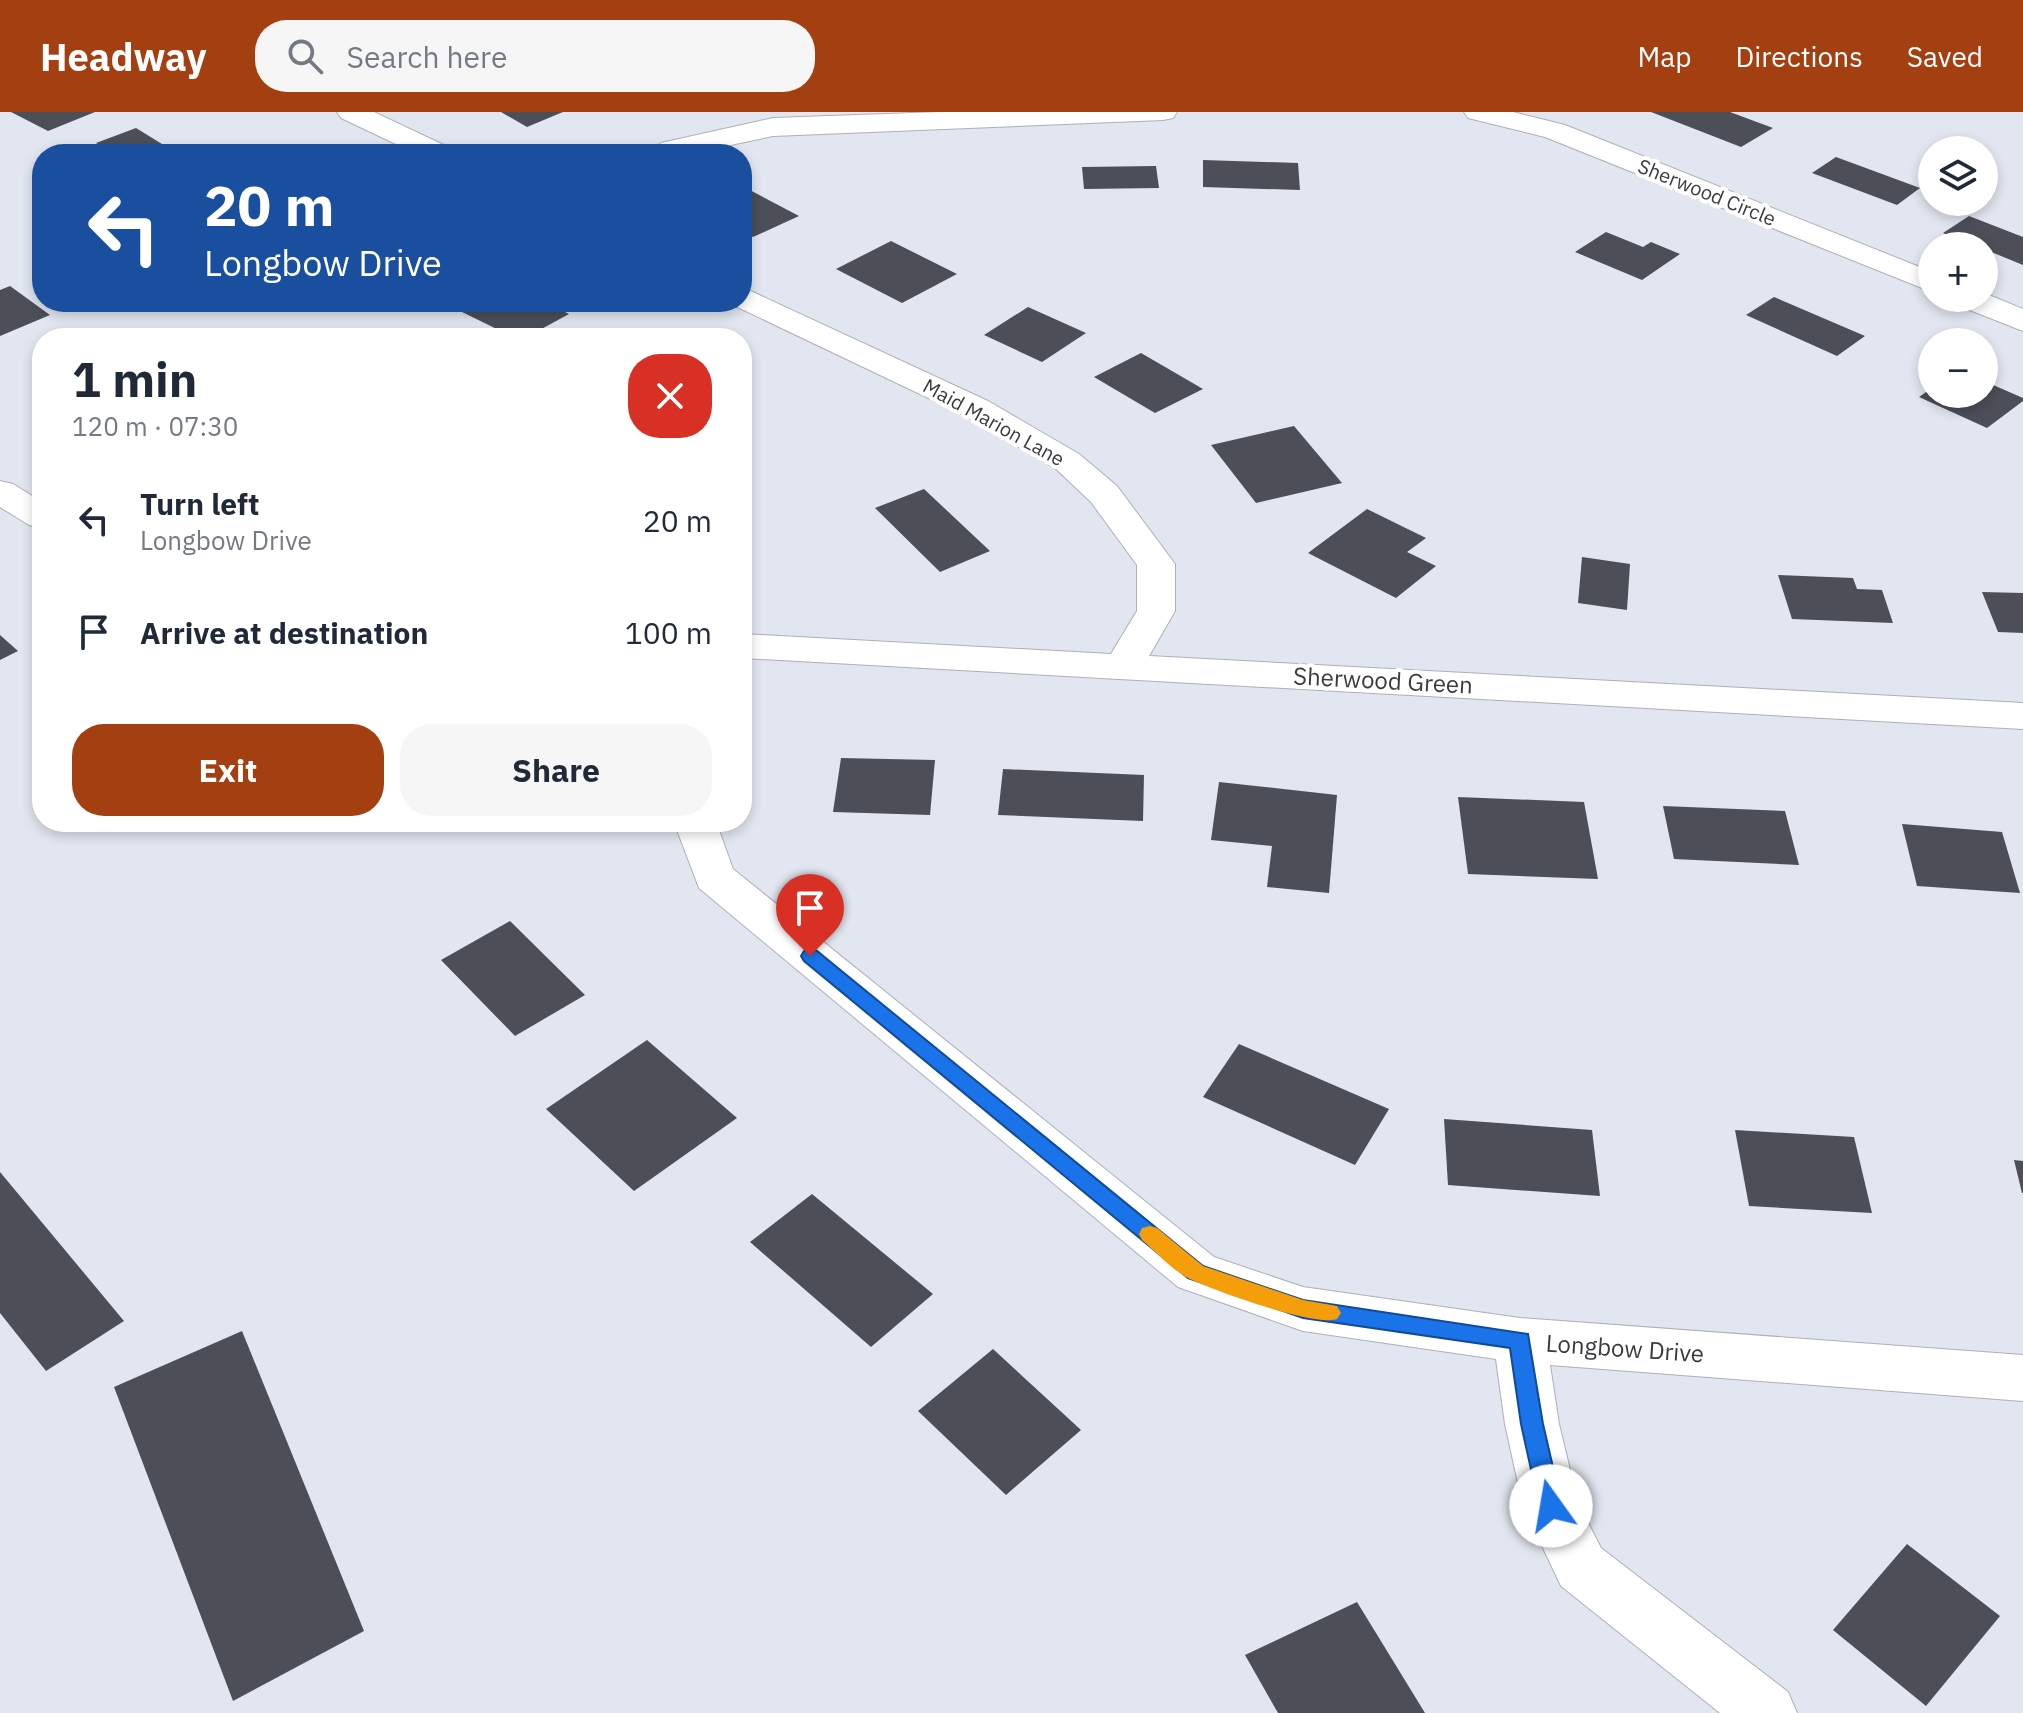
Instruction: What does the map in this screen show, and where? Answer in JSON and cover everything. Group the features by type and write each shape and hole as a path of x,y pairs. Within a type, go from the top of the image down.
{"street":[{"path":"351,112 419,144"},
{"path":"694,144 773,127 1163,112"},
{"name":"Sherwood Circle","path":"1478,112 1555,131 1918,277"},
{"name":"Maid Marion Lane","path":"752,302 976,408 1067,461 1104,494 1156,564 1156,611 1124,665"},
{"path":"1998,311 2023,321"},
{"path":"0,492 32,511"},
{"name":"Sherwood Green","path":"752,646 2023,716"},
{"name":"Longbow Drive","path":"698,832 714,877 1196,1272 1303,1309 1520,1340 2023,1378"},
{"path":"1520,1340 1532,1424 1551,1506 1581,1567 1767,1713"}],"building":[{"path":"11,112 95,112 48,131"},
{"path":"501,112 563,112 527,127"},
{"path":"1651,112 1730,112 1773,128 1741,147"},
{"path":"136,128 162,144 98,144"},
{"path":"1836,157 1918,189 1897,205 1812,173"},
{"path":"1203,160 1298,163 1300,190 1203,187"},
{"path":"1156,166 1159,188 1084,189 1082,167"},
{"path":"752,191 799,216 753,237"},
{"path":"1969,216 2023,237 2023,265 1998,255 1998,232 1945,232"},
{"path":"1606,232 1643,247 1651,242 1680,254 1642,280 1575,252"},
{"path":"891,241 957,274 902,303 836,269"},
{"path":"10,286 32,302 32,312 50,315 0,336 0,290"},
{"path":"1774,297 1865,336 1837,356 1746,315"},
{"path":"1028,307 1086,333 1042,362 984,335"},
{"path":"462,312 569,314 543,328 495,328"},
{"path":"1141,353 1203,389 1155,413 1094,377"},
{"path":"1998,387 2023,398 1987,428 1943,408 1998,408"},
{"path":"1294,426 1342,483 1256,503 1211,445"},
{"path":"924,489 990,551 940,572 875,508"},
{"path":"1367,509 1426,538 1407,552 1436,566 1396,598 1308,553"},
{"path":"1582,557 1630,564 1627,610 1578,603"},
{"path":"1778,575 1853,578 1857,589 1882,590 1893,623 1792,619"},
{"path":"1982,592 2023,593 2023,633 1998,632"},
{"path":"0,635 18,651 0,660"},
{"path":"841,758 935,760 930,815 833,812"},
{"path":"1003,769 1144,775 1143,821 998,815"},
{"path":"1219,782 1337,795 1329,893 1267,887 1272,846 1211,840"},
{"path":"1458,797 1584,802 1598,879 1468,874"},
{"path":"1663,806 1785,811 1799,865 1674,859"},
{"path":"1902,824 2002,832 2020,893 1917,886"},
{"path":"510,921 585,995 515,1036 441,960"},
{"path":"647,1040 737,1118 634,1191 546,1109"},
{"path":"1239,1044 1389,1109 1355,1165 1203,1097"},
{"path":"1444,1119 1592,1130 1600,1196 1448,1185"},
{"path":"1735,1130 1854,1137 1872,1213 1749,1206"},
{"path":"2014,1160 2023,1161 2023,1193 2022,1193"},
{"path":"0,1172 124,1321 46,1371 0,1313"},
{"path":"812,1194 933,1294 871,1347 750,1242"},
{"path":"242,1331 364,1631 233,1701 114,1387"},
{"path":"993,1349 1081,1430 1006,1495 918,1411"},
{"path":"1907,1544 2000,1616 1926,1706 1833,1630"},
{"path":"1357,1602 1425,1713 1278,1713 1245,1655"}],"slow traffic":[{"path":"1150,1234 1196,1272 1303,1309 1330,1313"}],"route":[{"path":"810,956 1196,1272 1303,1309 1520,1340 1532,1424 1551,1506"}]}
